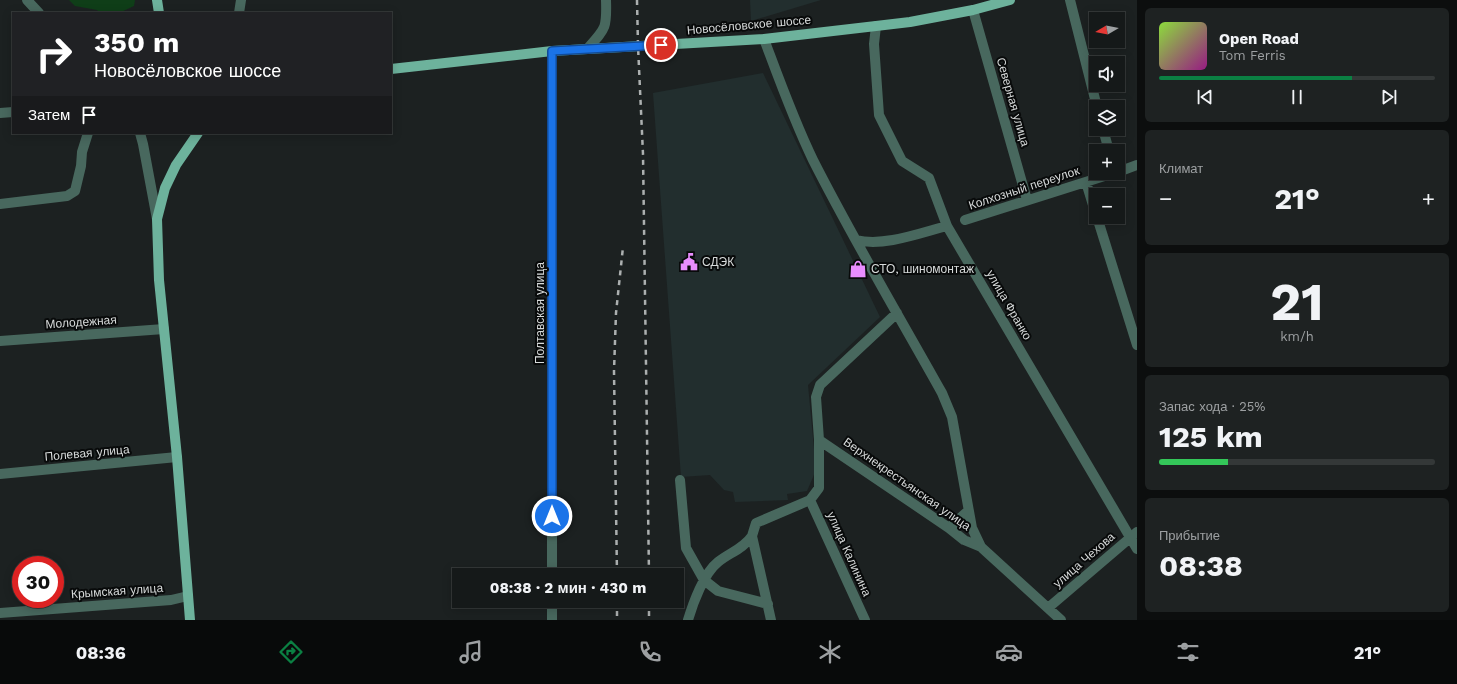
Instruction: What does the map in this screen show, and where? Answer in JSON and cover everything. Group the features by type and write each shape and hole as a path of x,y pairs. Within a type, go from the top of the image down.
{"main road":[{"path":"157,0 159,12"},
{"name":"Новосёловское шоссе","path":"392,69 552,51 764,39 910,22 973,10 1010,0"},
{"path":"190,620 177,457 164,329 158,254 157,219 165,188 176,165 197,134"}],"street":[{"path":"27,0 39,12"},
{"path":"239,12 241,0"},
{"path":"587,49 606,25 606,0"},
{"path":"1070,0 1095,100"},
{"name":"Северная улица","path":"973,10 1027,200"},
{"name":"улица Франко","path":"876,26 874,44 879,115 902,161 929,178 947,226 1134,535 1137,549"},
{"name":"Верхнекрестьянская улица","path":"764,39 783,90 813,158 868,262 942,393 952,417 972,528 981,547"},
{"name":"Полтавская улица","path":"552,51 552,568"},
{"path":"0,113 12,112"},
{"path":"0,204 67,196 76,191 82,152 88,134"},
{"path":"140,134 157,219"},
{"path":"1125,169 1137,165"},
{"name":"Колхозный переулок","path":"965,220 1092,180"},
{"path":"1086,182 1089,192"},
{"path":"1099,224 1137,345"},
{"path":"856,240 874,243 885,242 947,226"},
{"path":"868,262 877,247 885,242"},
{"path":"688,620 704,580 711,568 719,561 743,547 752,536 756,523 810,500 819,488 819,440 816,397 820,385 897,313"},
{"name":"Молодежная","path":"0,341 164,329"},
{"name":"Верхнекрестьянская улица","path":"819,440 949,528 964,540 981,547 1061,620"},
{"name":"Полевая улица","path":"0,474 177,457"},
{"path":"680,480 686,548 704,580 718,591 768,604"},
{"name":"улица Калинина","path":"810,500 864,620"},
{"path":"949,528 968,511"},
{"name":"улица Чехова","path":"1048,608 1134,535"},
{"path":"752,536 771,620"},
{"name":"Крымская улица","path":"0,613 171,600 188,596"},
{"path":"552,608 552,620"}],"shaded area":[{"path":"750,0 821,0 751,21"},
{"path":"763,73 880,317 808,385 816,470 807,491 787,494 788,500 735,502 733,492 724,490 710,475 681,477 653,93"}],"green space":[{"path":"69,0 135,0 134,6 121,12 99,12 97,10 75,6"}],"railway":[{"path":"637,0 643,154 649,568"},
{"path":"617,568 614,371 616,313 623,247"},
{"path":"617,608 617,620"},
{"path":"649,608 649,620"}],"place":[{"name":"СДЭК","path":"689,262"},
{"name":"СТО, шиномонтаж","path":"858,269"}],"route":[{"path":"552,516 552,51 661,45"}]}
